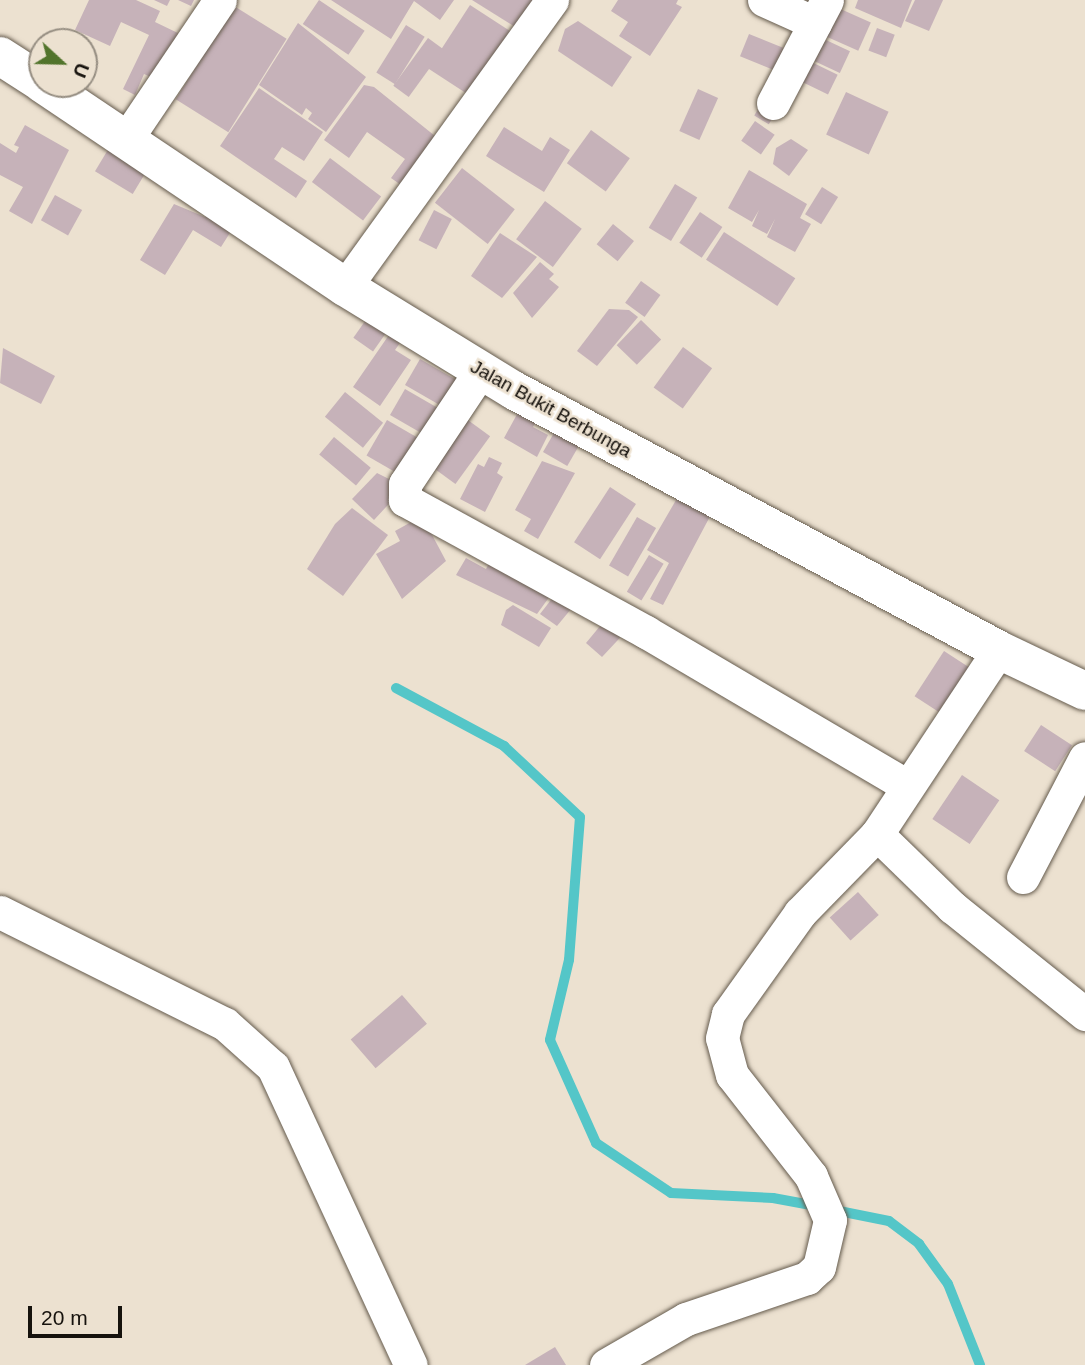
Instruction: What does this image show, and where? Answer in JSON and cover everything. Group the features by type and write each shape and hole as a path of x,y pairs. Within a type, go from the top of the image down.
{"main road":[{"name":"Jalan Bukit Berbunga","path":"0,56 28,74"},
{"name":"Jalan Bukit Berbunga","path":"65,98 345,287 481,370 999,650 1085,691"}],"street":[{"path":"128,138 220,0"},
{"path":"345,287 552,0"},
{"path":"764,0 821,11 773,103"},
{"path":"481,370 405,484 405,499 646,632 906,785"},
{"path":"606,1365 686,1319 807,1278 825,1254 825,1207 732,1075 722,1038 728,1014 743,988 800,913 877,834 906,785 999,650"},
{"path":"1023,877 1085,758"},
{"path":"877,834 952,907 1085,1014"},
{"path":"0,912 225,1024 273,1067 411,1365"}],"building":[{"path":"89,0 136,0 160,11 155,22 182,35 160,81 144,74 135,95 123,89 149,35 121,22 110,46 98,41 98,28 76,28"},
{"path":"154,0 170,0 167,6"},
{"path":"178,0 194,0 191,6"},
{"path":"319,0 365,31 348,55 303,24"},
{"path":"331,0 454,0 440,20 414,1 391,39"},
{"path":"472,0 534,0 517,28"},
{"path":"618,0 678,0 676,4 682,7 650,56 619,36 628,22 611,11"},
{"path":"858,0 912,0 901,28 855,8"},
{"path":"915,0 943,0 929,31 905,21"},
{"path":"827,3 871,23 858,51 814,31"},
{"path":"470,5 510,31 469,95 429,69"},
{"path":"234,6 287,39 228,132 176,99"},
{"path":"578,21 632,57 612,87 558,51 565,29"},
{"path":"298,23 366,77 326,132 308,119 312,113 306,108 302,115 259,85"},
{"path":"406,25 425,37 395,84 376,72"},
{"path":"877,28 895,35 886,57 868,50"},
{"path":"811,33 850,51 840,73 801,55"},
{"path":"749,34 794,52 785,74 740,56"},
{"path":"428,38 443,49 409,97 393,86"},
{"path":"799,56 838,75 828,95 789,76"},
{"path":"364,85 374,87 445,144 411,192 391,178 405,159 367,132 349,158 324,140"},
{"path":"259,88 323,132 304,161 282,147 274,159 307,181 296,198 220,146"},
{"path":"698,89 718,98 699,140 679,131"},
{"path":"846,92 889,112 869,154 826,135"},
{"path":"763,101 778,110 769,124 754,116"},
{"path":"755,121 775,135 761,154 741,141"},
{"path":"25,125 69,150 32,224 9,211 23,187 0,175 0,143 16,153 19,147 14,145"},
{"path":"504,127 542,151 550,137 570,150 544,192 486,156"},
{"path":"591,130 630,158 606,191 567,163"},
{"path":"791,139 808,150 789,176 773,164 776,148"},
{"path":"112,143 150,166 133,194 95,171"},
{"path":"330,158 381,197 363,220 312,182"},
{"path":"462,168 515,209 488,244 435,203"},
{"path":"749,170 807,204 800,218 811,224 795,252 767,237 775,219 767,234 752,226 759,210 752,222 728,208"},
{"path":"675,184 697,197 671,241 649,228"},
{"path":"822,187 838,197 821,224 805,214"},
{"path":"55,195 82,210 68,235 41,220"},
{"path":"545,201 582,229 553,267 516,239"},
{"path":"174,204 205,217 208,212 233,228 221,247 193,230 165,275 140,260"},
{"path":"434,210 452,219 436,249 419,240"},
{"path":"700,212 722,227 702,258 679,243"},
{"path":"613,224 634,241 618,261 597,244"},
{"path":"724,232 795,278 777,306 706,260"},
{"path":"500,233 537,257 502,298 471,276"},
{"path":"540,262 554,274 549,279 559,287 532,318 513,293"},
{"path":"641,281 660,295 645,317 625,303"},
{"path":"609,309 629,310 638,317 597,366 577,351"},
{"path":"370,314 390,328 373,352 353,338"},
{"path":"641,320 661,339 637,365 617,345"},
{"path":"391,332 402,340 395,350 411,360 380,406 353,387"},
{"path":"683,347 712,368 683,409 654,387"},
{"path":"3,348 55,376 41,404 0,383"},
{"path":"420,359 462,383 447,409 405,385"},
{"path":"405,389 445,412 430,438 390,415"},
{"path":"345,392 383,423 363,448 325,417"},
{"path":"521,407 539,416 533,427 548,435 537,457 504,438"},
{"path":"461,415 490,436 455,484 426,463"},
{"path":"387,420 427,443 406,479 366,456"},
{"path":"558,426 582,440 567,466 543,452"},
{"path":"334,437 371,468 356,485 319,455"},
{"path":"489,457 502,463 497,473 503,477 485,512 460,499 478,464 484,467"},
{"path":"542,461 575,473 538,539 524,531 531,519 515,510"},
{"path":"377,473 389,479 399,493 374,520 352,499"},
{"path":"610,487 636,504 600,559 574,542"},
{"path":"683,488 715,507 663,605 650,599 669,563 647,550"},
{"path":"352,508 388,535 343,596 307,569 335,524"},
{"path":"422,516 446,561 402,599 376,554 400,541 395,531"},
{"path":"637,517 656,528 628,576 609,565"},
{"path":"496,550 558,585 537,614 456,575 466,558 486,569"},
{"path":"649,555 664,564 641,601 627,592"},
{"path":"561,587 581,597 557,626 540,614"},
{"path":"513,605 551,628 539,647 501,625 506,610"},
{"path":"610,614 631,626 602,657 586,643"},
{"path":"944,651 972,669 942,714 915,696"},
{"path":"1041,725 1072,745 1055,771 1024,751"},
{"path":"962,775 999,800 970,844 932,819"},
{"path":"858,892 879,915 851,940 830,917"},
{"path":"402,995 427,1024 376,1068 351,1040"},
{"path":"555,1347 566,1365 525,1365"}],"waterway":[{"path":"396,688 504,746 580,817 569,960 550,1040 596,1143 671,1193 773,1198 816,1206"},
{"path":"834,1210 889,1221 919,1244 948,1284 980,1365"}]}
